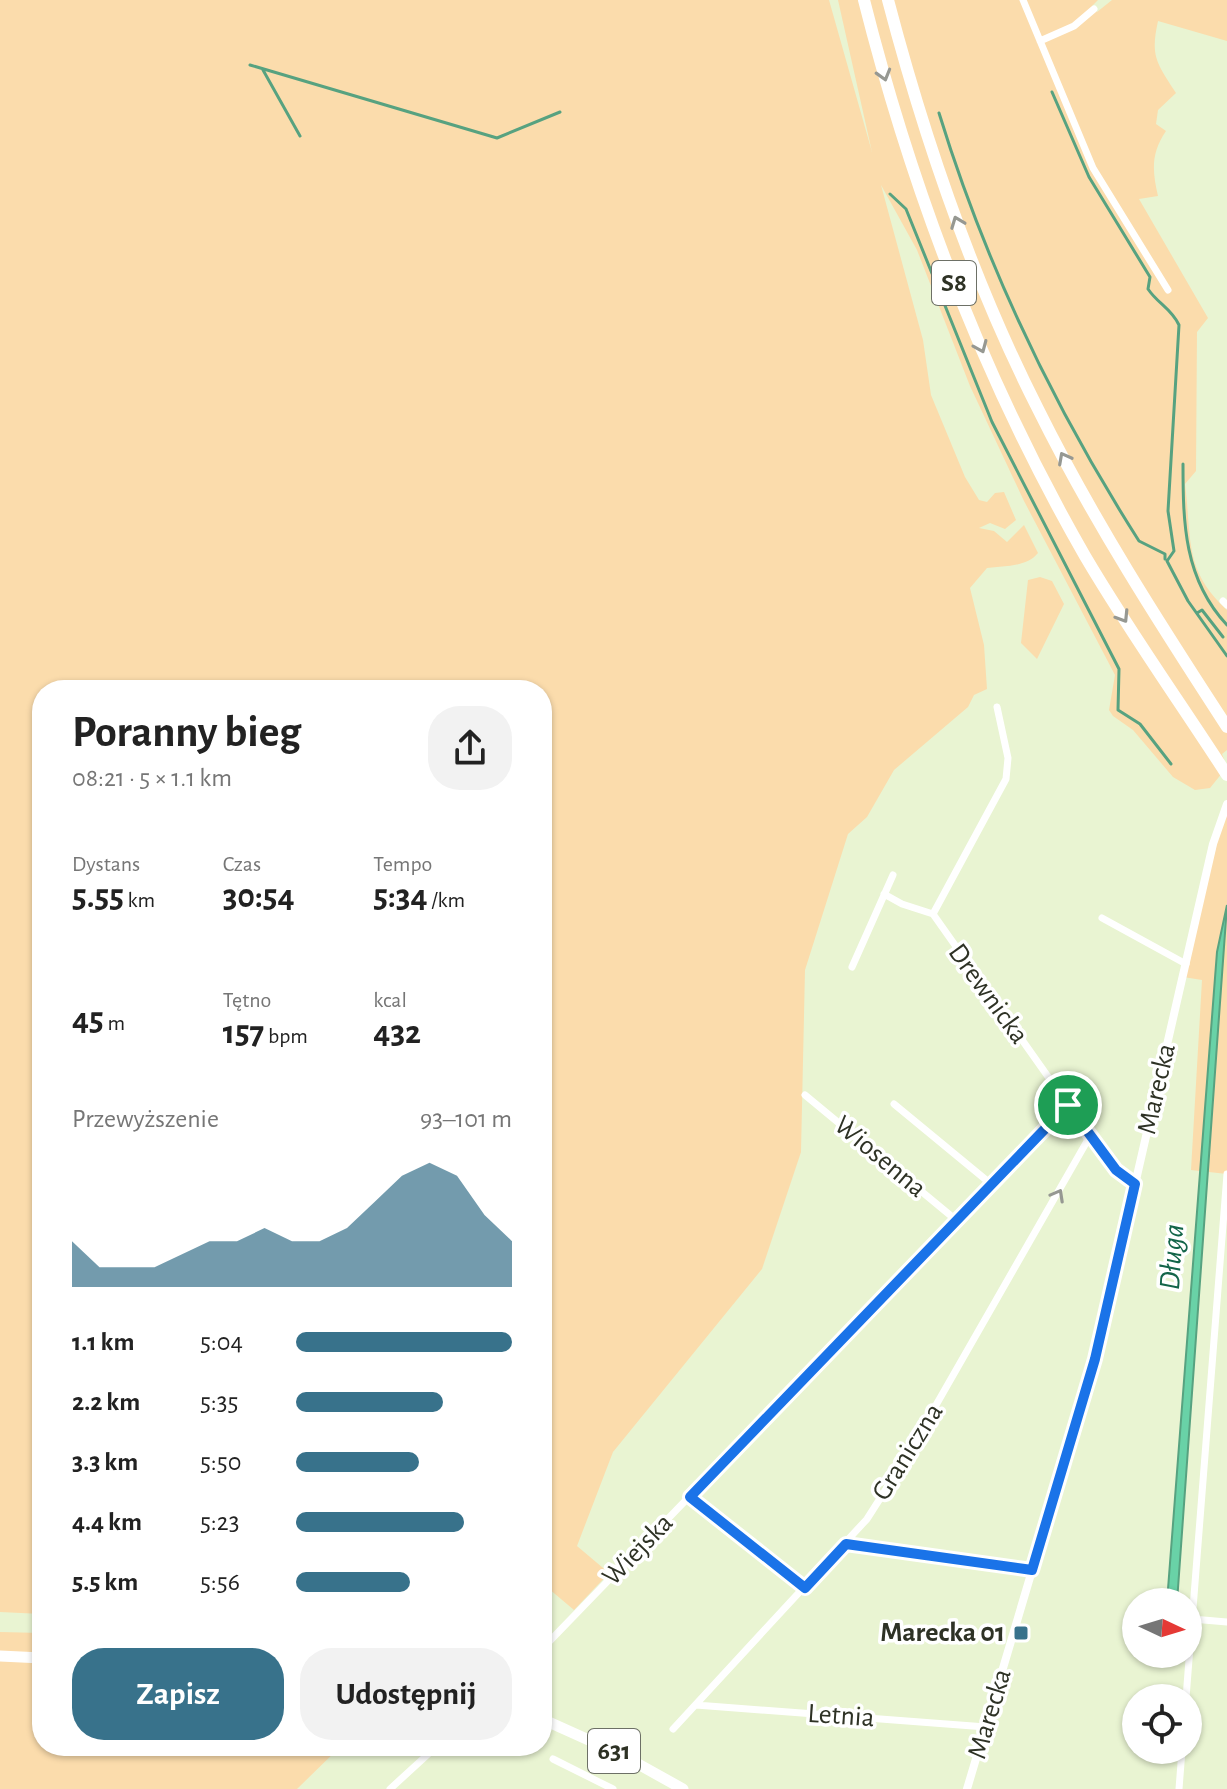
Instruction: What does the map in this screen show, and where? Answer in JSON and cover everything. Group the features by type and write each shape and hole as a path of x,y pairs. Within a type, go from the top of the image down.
{"highway":[{"name":"S8","path":"864,0 912,169 955,285 1007,407 1087,558 1226,773"},
{"name":"S8","path":"888,0 954,215 1026,385 1127,569 1227,727"}],"main road":[{"path":"0,1656 32,1658"},
{"name":"631","path":"552,1724 670,1786 683,1789"}],"street":[{"path":"1023,0 1093,168 1168,290"},
{"path":"1040,41 1074,26 1094,9"},
{"name":"Drewnicka","path":"933,914 1006,779 1007,749 997,707"},
{"name":"Marecka","path":"967,1789 1091,1374 1213,844 1227,804"},
{"path":"852,967 893,875"},
{"name":"Drewnicka","path":"884,894 902,904 933,914 1090,1136 1116,1170 1135,1184"},
{"path":"1102,918 1186,964"},
{"name":"Wiosenna","path":"805,1095 956,1220"},
{"path":"894,1104 991,1184"},
{"name":"Wiejska","path":"552,1639 1068,1105"},
{"name":"Graniczna","path":"673,1729 846,1544 904,1461 1026,1253 1090,1136"},
{"path":"1194,1588 1227,1174"},
{"path":"690,1497 805,1588"},
{"path":"846,1544 1032,1570"},
{"path":"1202,1620 1227,1622"},
{"name":"Letnia","path":"696,1705 986,1727"},
{"path":"390,1789 426,1756"},
{"path":"553,1759 613,1789"},
{"path":"1179,1789 1181,1764"}],"shaded area":[{"path":"0,0 829,0 872,152 838,0 1098,0 1092,6 1097,12 1112,0 1227,0 1227,41 1158,21 1155,52 1176,93 1158,110 1156,124 1166,131 1154,162 1158,196 1139,199 1208,318 1197,332 1196,471 1185,484 1196,567 1213,595 1227,610 1227,750 1222,754 1227,767 1210,788 1195,790 1173,777 1133,730 1109,710 1115,675 1024,501 970,386 917,250 881,185 923,340 931,395 965,477 979,500 987,502 995,493 1004,492 1016,520 1005,529 990,523 979,528 994,531 1007,542 1024,525 1038,553 1022,563 987,568 970,588 984,645 987,689 974,695 968,707 894,770 867,817 848,834 805,970 801,1152 762,1269 613,1452 577,1546 609,1573 574,1610 552,1591 552,680 32,680 32,1614 0,1612"},
{"path":"1040,577 1052,581 1064,604 1037,659 1021,643 1028,580"},
{"path":"1227,804 1227,1174 1191,1170 1202,980 1183,977"},
{"path":"1227,905 1178,1588 1168,1588 1217,952"},
{"path":"0,1632 32,1633 32,1756 331,1756 297,1789 0,1789"}],"waterway":[{"path":"250,65 497,138 560,112"},
{"path":"263,70 300,136"},
{"path":"1052,92 1089,177 1150,277 1148,289 1179,325 1168,511 1174,551 1167,561 1188,601 1227,656"},
{"path":"939,113 1000,280 1050,387 1139,541 1165,554 1165,559"},
{"path":"890,194 906,209 992,422 1119,669 1118,710 1140,724 1171,764"},
{"path":"1183,464 1186,529 1194,569 1202,589 1227,625"},
{"path":"1197,613 1202,610 1223,637"}],"place":[{"name":"Marecka 01","path":"1021,1633"}],"route":[{"path":"1068,1105 1116,1170 1135,1184 1095,1359 1032,1570 864,1549 846,1544 805,1588 690,1497 1068,1105"}],"water label":[{"name":"Długa","path":"1172,1257"}]}
